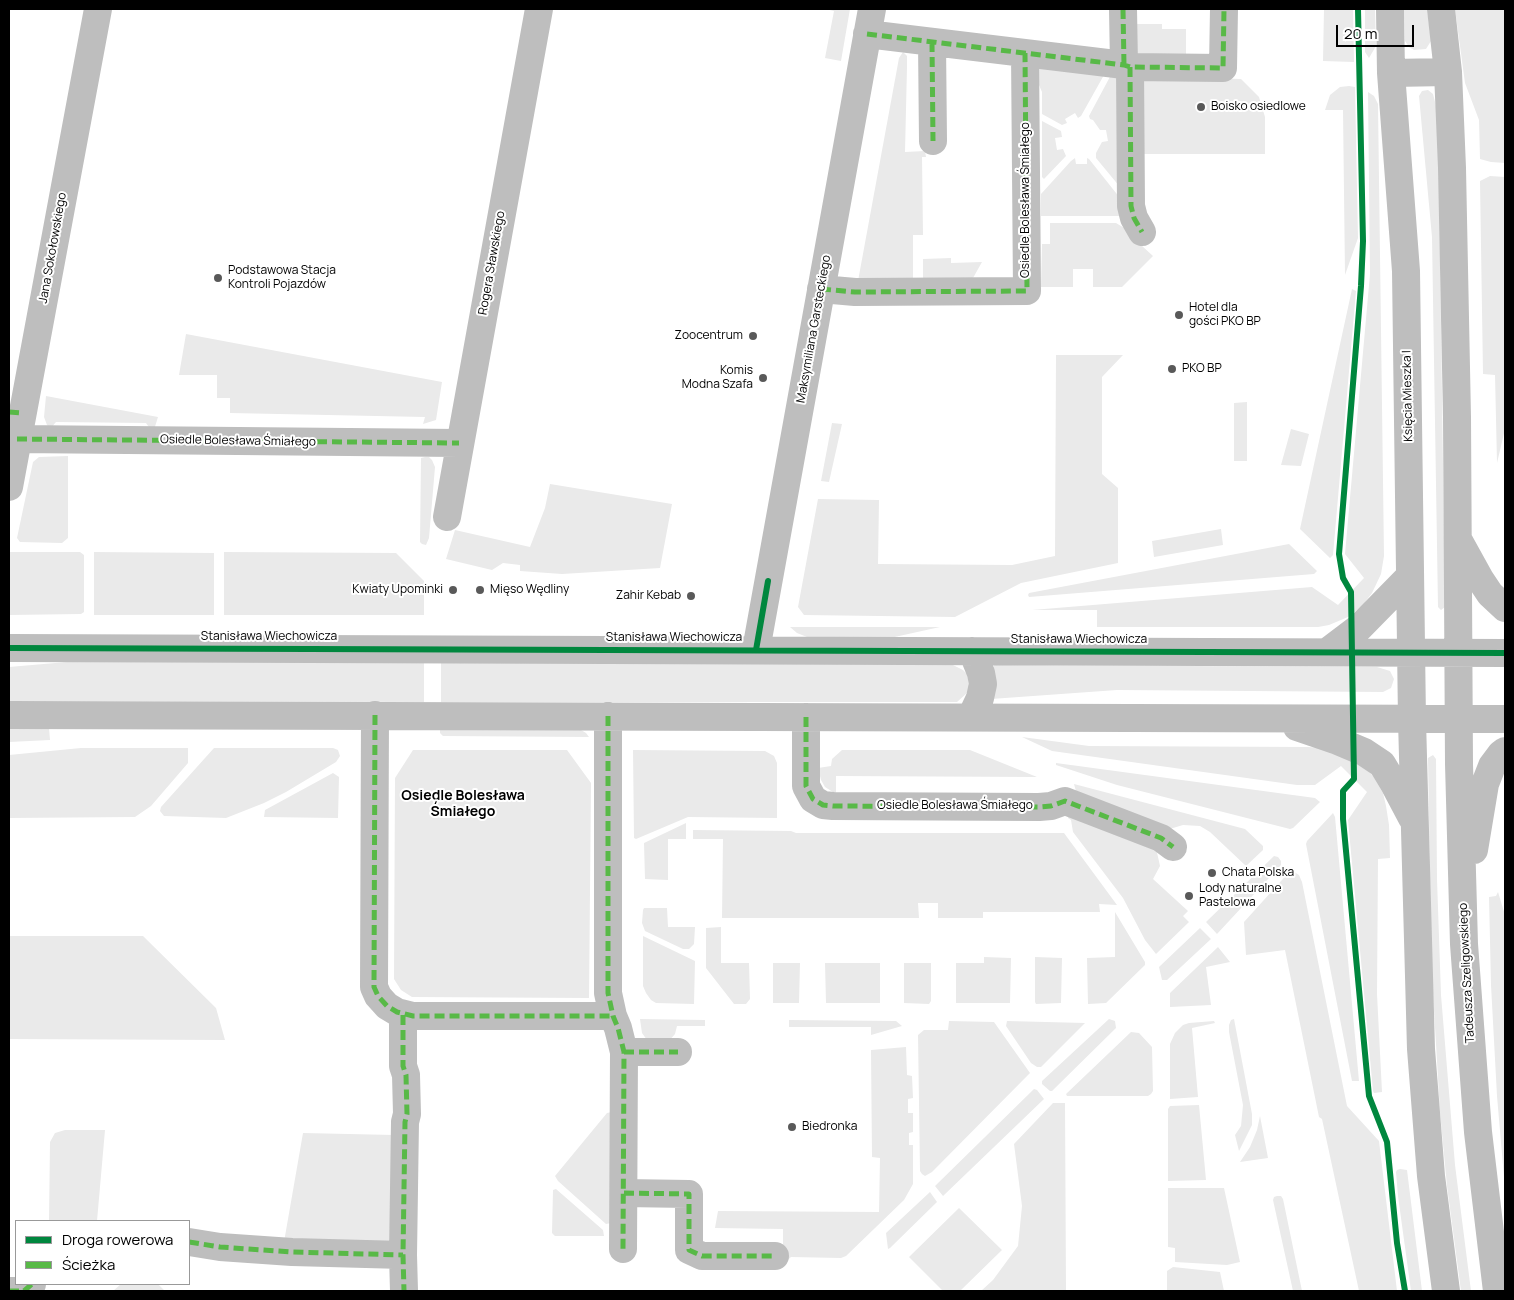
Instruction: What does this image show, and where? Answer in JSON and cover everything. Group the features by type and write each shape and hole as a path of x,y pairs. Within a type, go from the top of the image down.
{"street":[{"name":"Jana Sokołowskiego","path":"9,487 17,440 16,412 98,9"},
{"name":"Rogera Sławskiego","path":"447,517 539,9"},
{"path":"1123,9 1127,66 1131,206 1134,218 1142,232"},
{"path":"869,21 932,42 1127,66 1223,68 1224,9"},
{"name":"Księcia Mieszka I","path":"1390,9 1392,74 1406,271 1412,720"},
{"path":"1441,9 1448,72 1452,168 1458,652"},
{"name":"Maksymiliana Garsteckiego","path":"756,650 869,21"},
{"path":"932,42 933,141"},
{"name":"Osiedle Bolesława Śmiałego","path":"821,289 850,292 1027,291 1025,53"},
{"path":"1392,74 1448,72"},
{"name":"Osiedle Bolesława Śmiałego","path":"17,440 459,443"},
{"path":"1458,537 1480,579 1490,594 1505,608"},
{"path":"1327,652 1360,627 1410,576"},
{"name":"Stanisława Wiechowicza","path":"9,648 1505,653"},
{"path":"971,717 980,698 983,684 981,673 972,651"},
{"name":"Tadeusza Szeligowskiego","path":"1458,652 1466,978 1478,1132 1497,1291"},
{"path":"9,715 806,716 1275,720 1505,719"},
{"path":"375,716 374,987 378,996 387,1006 412,1016 613,1016"},
{"path":"608,716 608,993 624,1052 623,1249"},
{"name":"Osiedle Bolesława Śmiałego","path":"806,716 806,786 813,799 823,805 1038,807 1051,806 1065,801 1162,838 1173,847"},
{"path":"1275,720 1338,741 1364,752 1382,764 1414,824"},
{"path":"1412,720 1421,1049 1432,1176 1446,1291"},
{"path":"1464,913 1485,784 1492,766 1505,751"},
{"path":"403,1014 403,1066 406,1075 407,1114 405,1122 404,1291"},
{"path":"624,1052 678,1052"},
{"path":"624,1193 689,1194 689,1250 702,1256 775,1256"},
{"path":"190,1242 220,1247 292,1252 403,1254"},
{"path":"9,1291 24,1291 31,1285"}],"shaded area":[{"path":"825,9 850,9 841,61 825,58 834,11"},
{"path":"1324,9 1353,9 1354,62 1323,61"},
{"path":"1365,9 1375,9 1376,46 1369,58 1365,52"},
{"path":"1404,9 1427,9 1431,41 1426,49 1414,50 1405,41"},
{"path":"1455,9 1505,9 1505,163 1480,159 1479,120 1465,83"},
{"path":"1131,24 1162,24 1162,29 1186,29 1186,61 1132,61"},
{"path":"903,52 907,56 905,152 925,151 926,157 922,157 923,235 913,235 913,287 858,281 899,58"},
{"path":"1030,66 1104,75 1081,116 1078,118 1075,113 1065,119 1067,123 1062,125 1042,114 1042,92 1035,81"},
{"path":"1121,70 1120,187 1096,158 1096,153 1102,142 1108,141 1106,130 1100,130 1089,116 1112,73"},
{"name":"Boisko osiedlowe","path":"1140,76 1241,79 1259,97 1265,117 1265,154 1140,154"},
{"path":"1340,87 1355,87 1358,238 1345,275 1343,110 1325,110 1330,95"},
{"path":"1428,90 1433,94 1438,114 1445,607 1441,610 1438,607 1432,237 1419,96 1422,91"},
{"path":"1368,92 1374,96 1378,104 1384,556 1381,574 1372,593 1362,606 1348,617 1329,625 1318,627 1097,627 1097,610 1032,610 1312,587 1338,605 1364,578 1345,554 1370,274"},
{"path":"1042,121 1061,131 1062,137 1055,138 1057,150 1063,149 1066,156 1044,179 1042,177"},
{"path":"1075,158 1076,164 1087,164 1087,158 1089,159 1120,198 1119,216 1041,216 1041,194"},
{"path":"1490,176 1505,177 1505,429 1497,463 1495,375 1483,374 1480,181"},
{"path":"1050,223 1116,223 1126,229 1153,256 1122,287 1093,287 1093,269 1073,269 1073,287 1041,287 1042,244 1050,244"},
{"path":"951,258 951,263 982,262 973,278 923,287 923,259"},
{"path":"1352,289 1356,291 1333,555 1330,558 1300,529"},
{"path":"186,334 442,382 436,420 423,424 425,417 230,413 230,398 217,398 217,375 179,375"},
{"path":"1056,355 1123,355 1102,377 1102,474 1118,488 1118,563 1021,583 955,617 804,615 798,607 818,499 879,500 878,564 1012,565 1055,556"},
{"path":"46,396 158,417 153,433 146,423 56,422 50,429 44,417"},
{"path":"1247,402 1247,461 1234,461 1234,403"},
{"path":"832,423 842,424 829,482 821,481"},
{"path":"1291,429 1309,434 1301,466 1281,465"},
{"path":"68,456 68,538 62,543 20,542 17,538 33,462 39,457"},
{"path":"429,457 432,460 435,467 429,538 426,545 420,542 421,458"},
{"path":"550,484 672,504 660,568 562,574 520,571 520,565 503,563 492,570 446,559 455,530 530,547 545,508"},
{"path":"1221,529 1223,545 1154,557 1152,541"},
{"path":"1289,544 1317,571 1314,574 1029,597 1028,595 1029,593"},
{"path":"10,552 80,552 84,555 84,612 81,614 9,615"},
{"path":"94,552 214,553 214,615 94,615"},
{"path":"224,552 396,553 424,581 424,615 224,615"},
{"path":"790,627 940,627 890,638 807,637 797,633"},
{"path":"67,662 424,662 424,702 9,701 9,667"},
{"path":"441,663 941,664 953,665 963,670 968,675 969,687 967,693 957,702 441,702"},
{"path":"994,665 1377,667 1390,671 1394,679 1391,688 1383,692 1117,690 991,699"},
{"path":"9,727 49,728 50,740 9,742"},
{"path":"440,728 581,730 589,737 443,736 440,733"},
{"path":"1022,737 1089,746 1323,748 1339,753 1366,768 1383,793 1389,825 1390,858 1378,859 1377,994 1382,1092 1374,1093 1373,1091 1348,820 1367,792 1341,766 1315,785 1297,785 1052,751"},
{"path":"81,748 188,748 188,763 151,806 135,817 9,818 9,755"},
{"path":"214,748 333,748 338,750 340,756 336,762 286,792 226,818 164,816 160,811 161,807"},
{"path":"413,750 567,750 591,783 589,998 412,997 401,990 394,979 395,778"},
{"path":"633,750 765,751 774,756 777,763 777,818 688,817 636,839 634,838"},
{"path":"842,750 970,750 1037,777 836,776 836,794 825,787 818,768 831,766 832,759"},
{"path":"1433,755 1436,759 1437,879 1441,995 1455,1165 1471,1291 1461,1291 1447,1186 1440,1112 1432,976 1430,879 1428,758"},
{"path":"1056,763 1315,798 1320,802 1290,829 1117,785 1056,765"},
{"path":"333,773 339,777 338,818 264,817 265,810"},
{"path":"1074,784 1245,829 1263,846 1263,850 1246,866 1210,832 1200,826 1183,825 1163,831 1078,799"},
{"path":"1067,806 1156,848 1160,866 1153,879 1188,911 1183,916 1189,922 1156,954 1145,940 1123,898 1073,832 1071,820 1068,818"},
{"path":"1333,813 1335,817 1359,1081 1352,1081 1306,844"},
{"path":"686,823 686,839 668,839 668,880 645,879 644,843"},
{"path":"693,830 791,831 796,833 1064,833 1117,905 1099,904 1100,912 983,912 983,918 938,918 938,903 918,903 919,918 722,918 723,839 693,839"},
{"path":"1274,856 1278,857 1281,865 1217,934 1206,922"},
{"path":"1291,870 1299,875 1302,882 1347,1106 1379,1141 1397,1291 1359,1291 1322,1119 1319,1117 1285,950 1246,955 1244,922"},
{"path":"1498,892 1505,915 1505,1189 1497,1096 1491,985 1489,897 1496,896"},
{"path":"644,908 667,908 668,927 695,927 694,944 689,949 683,949 645,931 642,923"},
{"path":"1115,912 1145,965 1106,1003 1088,1004 1087,958 1115,957"},
{"path":"721,927 721,963 749,963 750,999 746,1004 734,1004 706,968 706,928"},
{"path":"1200,928 1211,939 1167,980 1162,980 1159,967"},
{"path":"9,936 143,936 216,1008 225,1040 9,1039"},
{"path":"643,936 695,961 694,1004 656,1003 651,1000 643,986"},
{"path":"1218,947 1230,962 1206,967 1211,1005 1170,1007 1170,993"},
{"path":"984,957 1011,958 1010,1003 956,1003 956,963 984,963"},
{"path":"1035,957 1062,958 1061,1003 1036,1004"},
{"path":"773,963 800,963 799,1003 773,1003"},
{"path":"825,963 880,963 880,1003 826,1003"},
{"path":"904,963 931,963 931,1001 929,1004 904,1003"},
{"path":"640,1019 705,1020 705,1026 677,1026 675,1034 668,1042 647,1040 642,1033"},
{"path":"1109,1019 1115,1021 1116,1028 1052,1091 1042,1084 1042,1081"},
{"path":"1234,1019 1252,1114 1252,1125 1239,1151 1235,1135 1241,1126 1243,1105 1229,1032 1229,1025 1231,1020"},
{"path":"789,1020 896,1021 902,1026 871,1035 871,1027 789,1027"},
{"path":"949,1021 994,1022 1030,1073 932,1172 925,1176 920,1171 918,1035 924,1030 948,1030"},
{"path":"1007,1021 1085,1023 1041,1067 1037,1067 1031,1063 1006,1026"},
{"path":"1214,1021 1215,1023 1192,1028 1198,1097 1170,1099 1170,1044 1175,1033 1183,1025 1189,1023"},
{"path":"1131,1032 1139,1033 1152,1047 1153,1091 1151,1094 1148,1096 1067,1096 1066,1094"},
{"path":"906,1047 907,1075 912,1076 913,1098 908,1099 908,1113 913,1113 913,1132 909,1133 909,1145 913,1145 913,1184 904,1200 846,1256 841,1258 791,1257 783,1264 783,1229 715,1228 718,1211 879,1212 880,1158 872,1157 871,1050"},
{"path":"1034,1089 1044,1099 943,1196 935,1186"},
{"path":"1053,1103 1065,1103 1066,1291 981,1291 993,1280 1018,1246 1022,1206 1014,1144"},
{"path":"1199,1105 1206,1180 1168,1181 1168,1109 1170,1106"},
{"path":"612,1112 611,1223 606,1224 558,1181 555,1176 607,1113"},
{"path":"1260,1116 1268,1158 1240,1162 1250,1147"},
{"path":"65,1130 105,1130 97,1220 49,1220 50,1142 55,1133"},
{"path":"303,1133 394,1135 394,1244 284,1242"},
{"path":"1400,1169 1407,1170 1422,1291 1411,1291 1398,1196 1396,1172"},
{"path":"1168,1188 1224,1188 1240,1262 1227,1265 1175,1262 1175,1248 1168,1247"},
{"path":"556,1189 603,1230 604,1236 555,1236 552,1233 553,1190"},
{"path":"930,1192 937,1202 888,1249 886,1233"},
{"path":"1277,1196 1281,1196 1283,1199 1302,1291 1293,1291 1273,1200"},
{"path":"959,1208 1002,1250 960,1291 943,1291 909,1257"},
{"path":"1173,1267 1220,1272 1224,1291 1167,1291 1167,1271"},
{"path":"120,1285 159,1285 165,1291 113,1291"}],"marked path":[{"path":"1123,9 1124,65"},
{"path":"867,34 1130,67 1223,68 1224,9"},
{"path":"932,42 933,141"},
{"path":"821,289 855,292 1027,291 1025,53"},
{"path":"1130,67 1131,206 1134,218 1142,232"},
{"path":"9,412 22,413"},
{"path":"17,439 459,443"},
{"path":"375,715 374,987 378,996 387,1006 397,1012 413,1016 613,1016"},
{"path":"608,716 608,993 624,1052 623,1249"},
{"path":"806,717 806,786 813,799 823,805 1039,807 1051,806 1065,801 1161,838 1173,847"},
{"path":"403,1015 403,1066 406,1075 407,1114 405,1122 404,1291"},
{"path":"624,1052 678,1052"},
{"path":"624,1193 689,1194 689,1250 702,1256 775,1256"},
{"path":"190,1242 220,1247 292,1252 403,1255"},
{"path":"9,1291 24,1291 31,1285"}],"cycle path":[{"path":"1358,9 1363,241 1339,554 1343,578 1351,592 1354,779 1343,791 1343,819 1369,1096 1387,1142 1397,1243 1405,1291"},
{"path":"756,650 768,581"},
{"path":"9,648 1505,653"}],"place":[{"name":"Boisko osiedlowe","path":"1201,107"},
{"name":"Podstawowa Stacja Kontroli Pojazdów","path":"218,278"},
{"name":"Hotel dla gości PKO BP","path":"1179,315"},
{"name":"Zoocentrum","path":"753,336"},
{"name":"PKO BP","path":"1172,369"},
{"name":"Komis Modna Szafa","path":"763,378"},
{"name":"Kwiaty Upominki","path":"453,590"},
{"name":"Mięso Wędliny","path":"480,590"},
{"name":"Zahir Kebab","path":"691,596"},
{"name":"Chata Polska","path":"1212,873"},
{"name":"Lody naturalne Pastelowa","path":"1189,896"},
{"name":"Biedronka","path":"792,1127"}],"district":[{"name":"Osiedle Bolesława Śmiałego","path":"463,804"}]}
